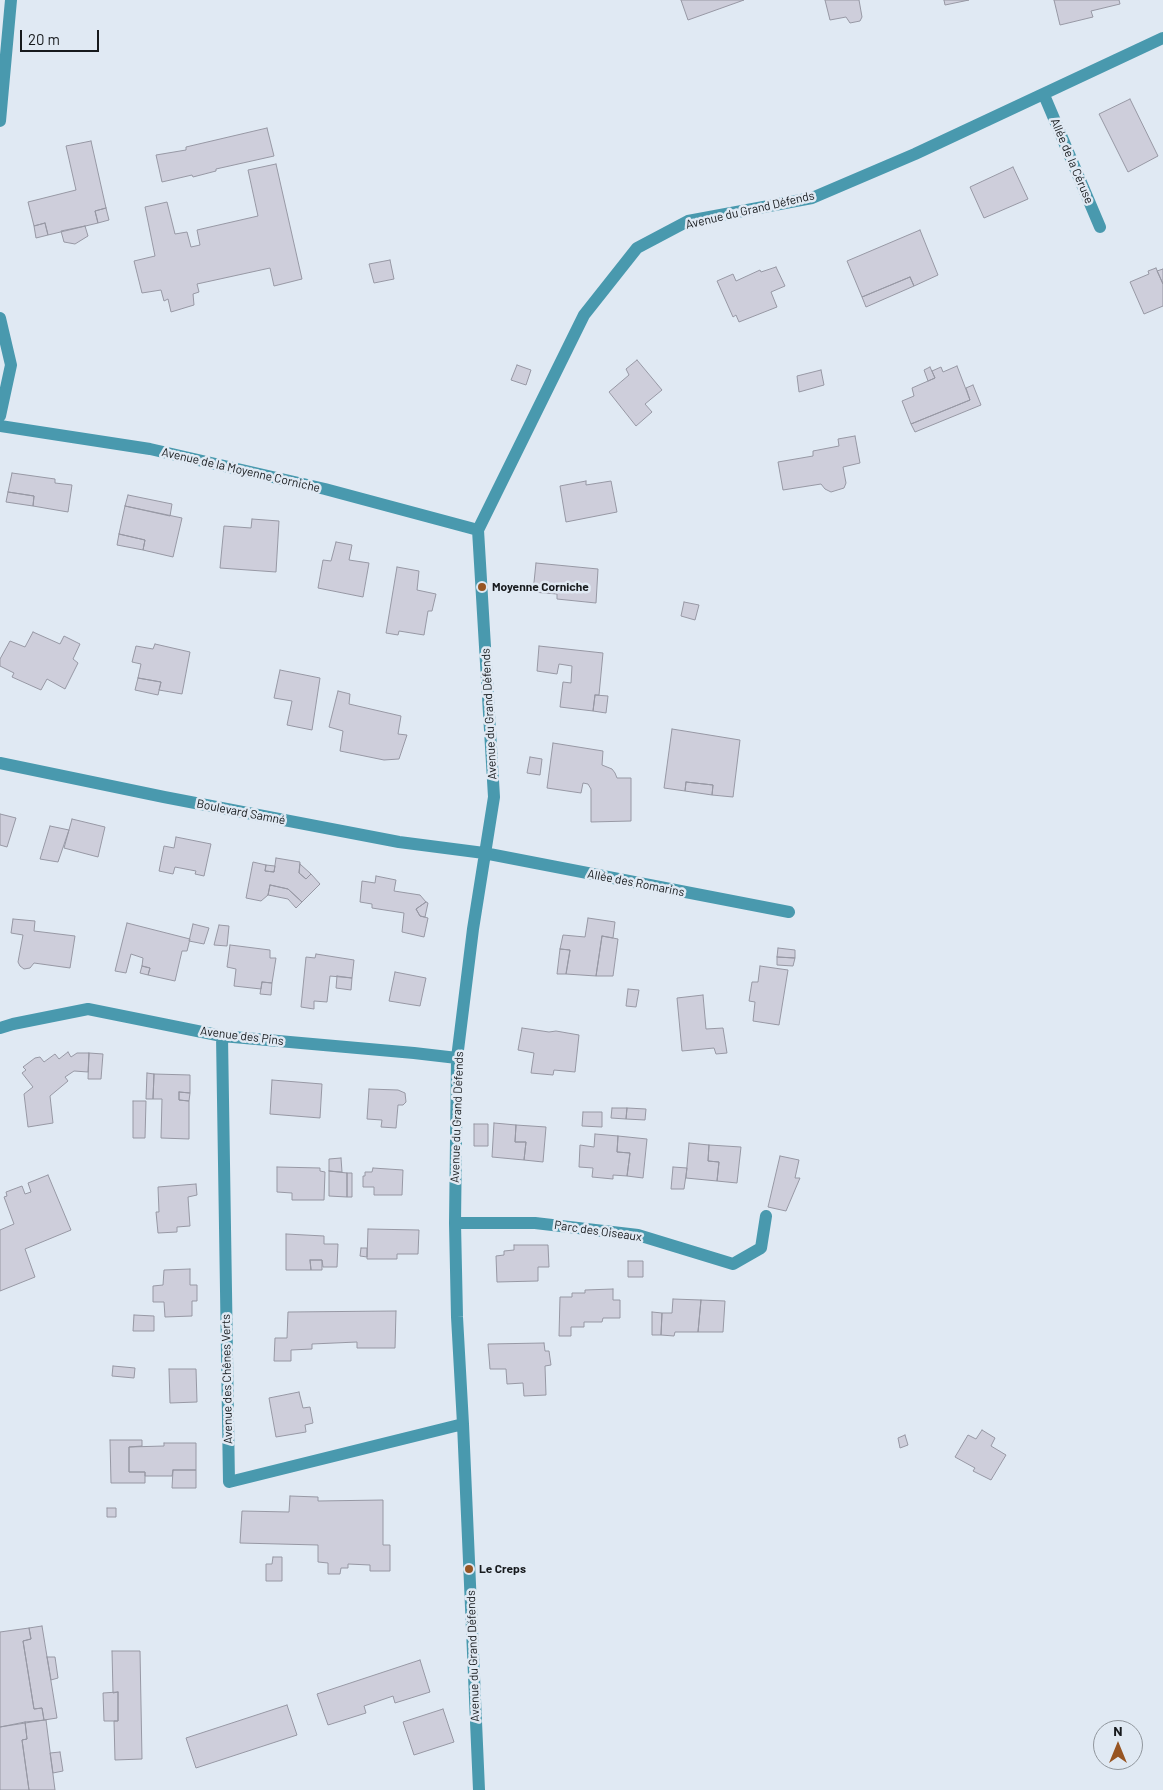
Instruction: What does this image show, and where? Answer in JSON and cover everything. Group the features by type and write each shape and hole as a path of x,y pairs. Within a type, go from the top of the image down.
{"street":[{"path":"0,121 11,0"},
{"name":"Avenue du Grand Défends","path":"479,1790 463,1424 456,1317 455,1223 458,1058 484,853 494,797 478,530 584,315 638,248 688,221 812,198 915,154 1163,38"},
{"name":"Allée de la Céruse","path":"1044,95 1100,227"},
{"path":"0,318 11,365 0,416"},
{"name":"Avenue de la Moyenne Corniche","path":"0,426 150,449 325,489 478,530"},
{"name":"Boulevard Samné","path":"0,763 399,842 484,853"},
{"name":"Allée des Romarins","path":"484,853 788,912"},
{"name":"Avenue des Pins","path":"0,1028 88,1010 222,1036 458,1058"},
{"name":"Avenue des Chênes Verts","path":"222,1036 229,1482 463,1424"},
{"name":"Parc des Oiseaux","path":"455,1223 535,1223 638,1235 733,1264 761,1248 766,1216"}],"building":[{"path":"681,0 744,0 688,20"},
{"path":"825,0 859,0 862,17 860,21 850,23 846,17 830,20"},
{"path":"944,0 969,0 945,5"},
{"path":"1054,0 1119,0 1120,4 1091,11 1093,17 1060,25"},
{"path":"1130,99 1158,156 1128,172 1099,114"},
{"path":"267,128 274,156 216,169 216,171 193,177 192,175 162,182 156,155 186,150 186,147"},
{"path":"91,141 106,208 95,211 98,223 48,235 45,223 34,226 28,202 76,190 66,146"},
{"path":"276,164 302,279 274,286 270,268 197,284 199,292 193,294 194,305 171,312 168,299 164,301 161,290 142,293 134,261 155,256 145,207 167,202 175,234 187,232 191,247 200,245 197,230 258,216 248,170"},
{"path":"1013,167 1028,199 984,218 970,187"},
{"path":"106,208 109,220 98,223 95,211"},
{"path":"45,223 48,235 36,238 34,226"},
{"path":"85,226 88,236 75,244 64,242 61,231"},
{"path":"920,230 938,275 914,286 910,277 862,297 847,261"},
{"path":"390,260 394,279 374,283 369,264"},
{"path":"776,267 785,286 771,292 777,307 739,322 736,315 733,317 717,281 733,274 736,281 760,270 761,272"},
{"path":"1156,268 1163,284 1163,306 1144,314 1130,282 1149,274 1148,271"},
{"path":"1163,269 1163,284 1157,271"},
{"path":"910,277 914,286 866,307 862,297"},
{"path":"637,360 662,390 645,404 652,412 636,426 609,392 629,375 626,369"},
{"path":"517,365 531,370 526,385 511,380"},
{"path":"957,366 970,400 911,424 902,401 914,396 912,388 935,378 932,371 941,367 943,372"},
{"path":"930,367 935,378 928,381 924,370"},
{"path":"821,370 824,385 799,392 797,376"},
{"path":"973,385 981,405 915,432 911,424 970,400 966,388"},
{"path":"855,436 860,463 843,467 846,483 844,488 831,492 821,484 783,490 778,462 813,456 813,451 839,446 838,439"},
{"path":"12,473 55,479 55,483 72,485 68,512 33,506 34,496 8,492"},
{"path":"586,481 586,485 611,481 617,512 566,522 560,486"},
{"path":"8,492 34,496 33,506 6,502"},
{"path":"128,495 172,504 170,516 125,506"},
{"path":"125,506 182,518 173,557 143,550 145,540 119,534"},
{"path":"252,519 279,521 276,572 220,568 224,526 251,528"},
{"path":"119,534 145,540 143,550 117,545"},
{"path":"336,542 352,545 349,560 369,563 363,597 318,588 323,560 331,561"},
{"path":"536,563 598,569 596,603 557,599 557,594 533,592"},
{"path":"397,567 419,571 417,590 436,594 432,611 428,611 424,635 399,631 398,635 386,633"},
{"path":"684,602 699,605 695,620 681,616"},
{"path":"33,632 60,644 64,636 80,644 73,659 78,663 65,689 47,679 41,690 12,677 14,673 0,666 0,659 10,641 25,647"},
{"path":"155,644 190,652 182,694 159,690 161,682 138,678 141,664 132,662 136,646 153,649"},
{"path":"539,646 603,653 599,695 595,695 593,711 560,707 563,682 571,683 572,666 559,664 557,674 537,671"},
{"path":"280,670 320,678 312,730 287,725 292,701 274,698"},
{"path":"138,678 161,682 158,695 135,690"},
{"path":"338,691 350,694 349,704 401,716 398,734 407,735 399,759 384,760 340,751 343,731 329,727"},
{"path":"595,695 608,696 606,713 593,711"},
{"path":"672,729 740,740 733,797 712,795 713,785 686,782 685,791 664,788"},
{"path":"553,743 603,751 602,765 612,769 617,778 631,778 631,821 591,822 591,789 588,784 583,783 581,793 547,788"},
{"path":"530,757 542,759 540,775 527,773"},
{"path":"686,782 713,785 712,795 685,791"},
{"path":"0,814 16,818 7,847 0,845"},
{"path":"72,819 105,827 98,857 64,848"},
{"path":"50,826 69,830 58,862 40,859"},
{"path":"176,837 211,844 204,876 195,874 196,871 175,867 173,874 159,871 164,846 174,848"},
{"path":"276,858 300,862 299,873 306,879 311,874 320,884 302,902 288,889 270,885 268,895 261,901 246,898 253,862 266,865 265,871 274,872"},
{"path":"300,864 311,874 306,879 299,873"},
{"path":"266,865 275,866 274,872 265,871"},
{"path":"376,876 396,880 394,891 420,895 426,902 416,909 420,916 428,918 424,937 402,932 404,913 372,908 372,904 360,902 362,881 375,883"},
{"path":"270,885 288,889 302,902 296,908 288,899 268,895"},
{"path":"426,902 428,903 425,917 420,916 416,909"},
{"path":"588,918 615,922 613,938 602,936 596,976 566,974 570,950 560,949 563,935 585,937"},
{"path":"13,919 35,921 34,931 75,936 70,968 34,963 30,968 24,969 20,966 18,962 23,935 11,933"},
{"path":"127,923 190,939 187,951 182,951 175,981 148,975 150,968 142,966 143,958 131,954 126,973 115,971"},
{"path":"193,924 209,928 204,944 189,941"},
{"path":"219,925 229,926 227,946 214,945"},
{"path":"602,936 618,939 613,976 596,976"},
{"path":"230,945 270,950 270,958 276,958 272,983 262,982 261,989 234,986 236,969 227,967"},
{"path":"778,948 795,950 795,958 777,957"},
{"path":"560,949 570,950 566,974 557,974"},
{"path":"316,954 354,960 352,978 330,976 327,1002 314,1001 314,1009 301,1007 306,957 315,958"},
{"path":"777,957 795,958 793,966 777,965"},
{"path":"142,966 150,968 148,975 140,973"},
{"path":"760,966 788,970 779,1025 753,1021 755,1002 749,1001 752,982 758,982"},
{"path":"395,972 426,978 420,1006 389,1001"},
{"path":"337,976 352,978 351,990 336,988"},
{"path":"262,982 272,983 271,995 260,994"},
{"path":"628,989 639,990 636,1007 626,1006"},
{"path":"703,995 706,1029 723,1028 727,1053 716,1054 714,1048 682,1051 677,998"},
{"path":"522,1028 579,1035 575,1072 554,1070 553,1075 531,1073 534,1053 518,1050"},
{"path":"68,1052 71,1057 77,1053 89,1053 88,1072 74,1071 65,1077 68,1081 50,1096 53,1123 28,1127 24,1094 33,1087 22,1073 26,1070 23,1067 35,1058 40,1057 44,1062 55,1054 59,1059"},
{"path":"89,1053 103,1054 101,1079 88,1079"},
{"path":"147,1073 154,1074 153,1099 146,1099"},
{"path":"154,1074 190,1075 190,1093 179,1092 179,1100 189,1101 189,1139 161,1138 162,1099 153,1099"},
{"path":"272,1080 322,1084 320,1118 270,1114"},
{"path":"369,1089 398,1090 405,1093 406,1102 403,1105 398,1105 396,1128 381,1127 382,1120 367,1119"},
{"path":"179,1092 190,1093 189,1101 179,1100"},
{"path":"133,1101 146,1101 145,1138 133,1138"},
{"path":"612,1108 627,1108 626,1119 611,1118"},
{"path":"627,1108 646,1109 645,1120 626,1119"},
{"path":"583,1112 602,1112 602,1127 582,1126"},
{"path":"494,1123 516,1125 515,1142 526,1142 524,1160 492,1157"},
{"path":"474,1124 488,1124 488,1146 474,1146"},
{"path":"516,1125 546,1127 543,1162 524,1160 526,1142 515,1142"},
{"path":"595,1134 618,1136 617,1152 630,1153 627,1176 613,1175 613,1179 592,1177 593,1168 579,1167 580,1145 594,1147"},
{"path":"618,1136 647,1139 643,1178 627,1176 630,1153 617,1152"},
{"path":"689,1143 709,1145 708,1161 719,1162 717,1181 686,1178"},
{"path":"709,1145 741,1147 737,1183 717,1181 719,1162 708,1161"},
{"path":"780,1156 799,1160 795,1178 800,1178 786,1211 768,1207"},
{"path":"341,1158 342,1172 329,1171 329,1159"},
{"path":"277,1167 320,1168 320,1171 325,1172 324,1200 292,1200 292,1193 277,1192"},
{"path":"673,1167 687,1168 684,1189 671,1189"},
{"path":"373,1168 403,1170 402,1195 374,1195 374,1187 363,1187 365,1172 372,1172"},
{"path":"329,1171 347,1173 347,1197 329,1196"},
{"path":"347,1173 352,1173 352,1197 347,1197"},
{"path":"48,1175 71,1230 25,1249 35,1277 0,1291 0,1230 14,1224 4,1197 7,1196 6,1192 22,1186 25,1194 31,1192 28,1183"},
{"path":"196,1184 197,1195 188,1197 190,1226 177,1227 177,1232 158,1233 156,1212 159,1212 158,1187"},
{"path":"368,1229 419,1230 418,1254 397,1254 397,1259 367,1259"},
{"path":"286,1234 324,1236 324,1244 338,1244 337,1267 323,1267 322,1260 310,1260 311,1270 286,1270"},
{"path":"514,1245 548,1245 549,1267 538,1267 538,1281 497,1282 496,1256 504,1255 504,1251 514,1250"},
{"path":"361,1248 367,1248 367,1257 360,1256"},
{"path":"310,1260 322,1260 322,1270 311,1270"},
{"path":"628,1261 643,1261 643,1277 628,1277"},
{"path":"190,1269 190,1285 197,1285 197,1301 192,1301 192,1316 165,1317 164,1302 153,1302 153,1286 163,1285 164,1270"},
{"path":"613,1289 613,1300 620,1300 620,1318 603,1318 602,1322 584,1322 584,1327 571,1327 571,1336 559,1336 560,1297 572,1297 572,1293 585,1293 585,1290"},
{"path":"673,1299 701,1300 698,1332 675,1332 674,1336 661,1335 662,1313 672,1313"},
{"path":"701,1300 725,1301 723,1332 698,1332"},
{"path":"396,1311 395,1348 357,1348 357,1342 312,1344 312,1349 291,1350 291,1361 274,1361 275,1338 287,1338 288,1312"},
{"path":"652,1312 662,1313 661,1335 652,1335"},
{"path":"134,1315 154,1316 154,1331 133,1331"},
{"path":"544,1343 545,1351 549,1351 551,1365 545,1366 546,1395 524,1396 523,1383 507,1384 506,1369 490,1369 488,1344"},
{"path":"113,1366 135,1368 134,1378 112,1376"},
{"path":"169,1369 196,1369 197,1402 170,1403"},
{"path":"299,1392 303,1408 310,1407 313,1423 305,1425 306,1432 276,1437 269,1398"},
{"path":"982,1430 995,1438 991,1446 1006,1455 991,1480 973,1471 975,1468 955,1457 968,1435 976,1439"},
{"path":"905,1435 908,1445 900,1448 898,1438"},
{"path":"110,1440 142,1440 142,1446 129,1447 129,1472 145,1472 145,1483 111,1483"},
{"path":"164,1443 196,1443 196,1470 173,1470 172,1476 145,1476 145,1472 129,1472 129,1447 164,1446"},
{"path":"173,1470 196,1470 196,1488 172,1488"},
{"path":"290,1496 318,1497 318,1501 383,1500 383,1545 390,1545 390,1571 370,1571 370,1565 348,1564 348,1568 341,1568 340,1574 328,1574 328,1563 318,1562 318,1545 240,1543 242,1511 289,1512"},
{"path":"107,1508 116,1508 116,1517 107,1517"},
{"path":"273,1557 282,1557 282,1581 266,1581 266,1564 272,1564"},
{"path":"42,1626 57,1718 44,1720 42,1708 34,1709 23,1641 31,1639 29,1628"},
{"path":"29,1628 31,1639 23,1641 34,1709 42,1708 44,1720 0,1727 0,1632"},
{"path":"112,1651 140,1651 142,1759 115,1760 114,1721 118,1721 118,1692 113,1693"},
{"path":"47,1657 55,1657 58,1678 51,1680"},
{"path":"420,1660 430,1692 395,1703 393,1696 364,1706 366,1713 328,1725 317,1694"},
{"path":"118,1692 118,1721 104,1721 103,1693"},
{"path":"287,1705 297,1735 196,1768 186,1738"},
{"path":"443,1709 454,1742 414,1755 403,1722"},
{"path":"46,1720 55,1790 29,1790 22,1740 27,1739 25,1722"},
{"path":"25,1722 27,1739 22,1740 29,1790 0,1790 0,1727"},
{"path":"60,1752 63,1771 53,1773 50,1753"}],"place":[{"name":"Moyenne Corniche","path":"482,587"},
{"name":"Le Creps","path":"469,1569"}]}
